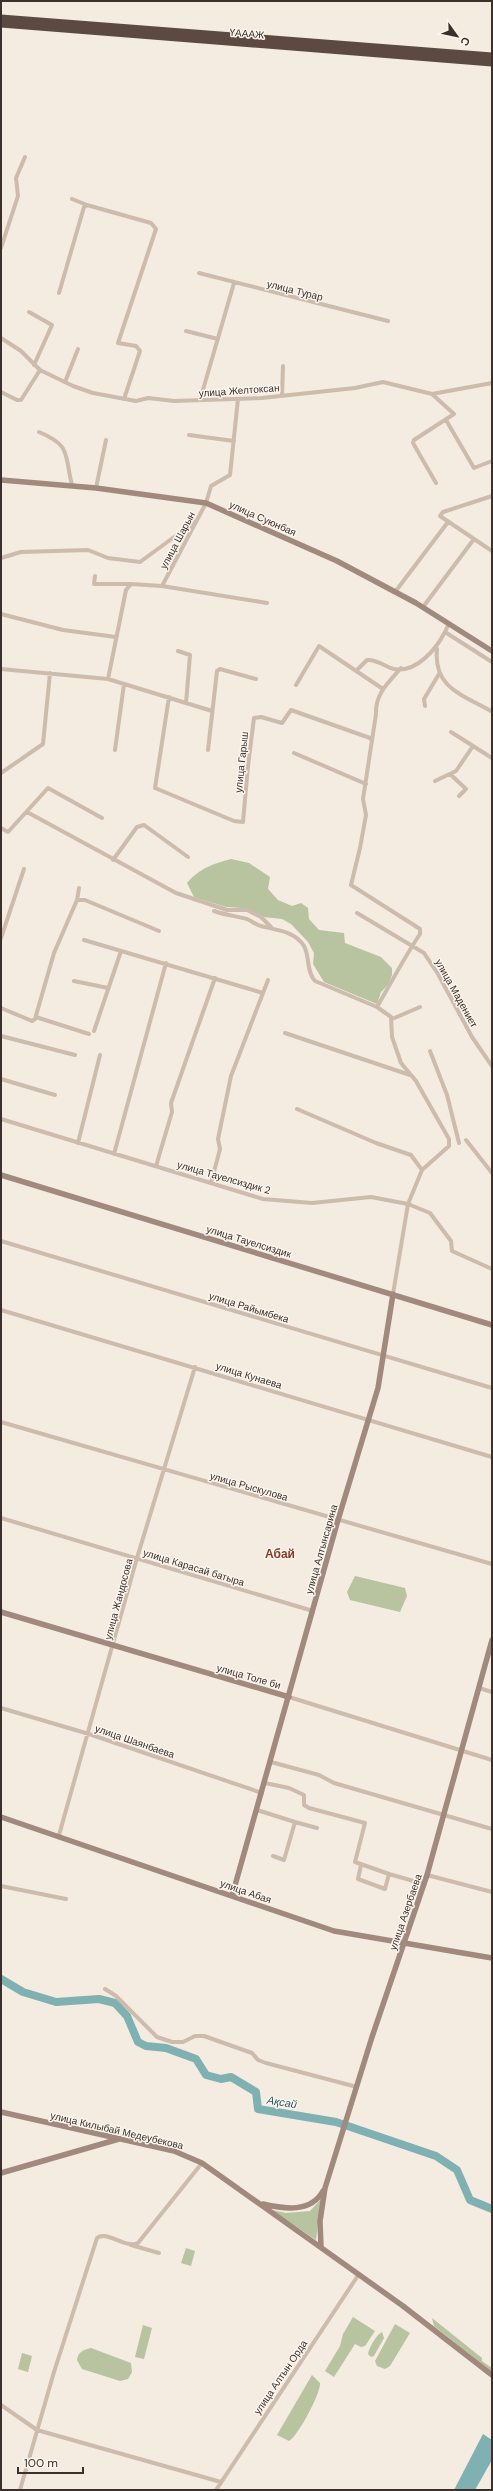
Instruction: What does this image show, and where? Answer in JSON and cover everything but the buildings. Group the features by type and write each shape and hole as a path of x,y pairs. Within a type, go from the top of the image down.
{"highway":[{"name":"ҮАААЖ","path":"1,18 492,56"},
{"name":"ҮАААЖ","path":"1,24 492,64"}],"street":[{"path":"1,248 18,196 16,178 25,157"},
{"path":"72,199 151,223 156,229 118,343 136,346 140,351 124,399"},
{"path":"59,292 84,207 88,205"},
{"name":"улица Турар","path":"199,273 388,321"},
{"path":"200,400 234,283"},
{"path":"29,312 52,325 34,365"},
{"path":"186,331 218,339"},
{"name":"улица Желтоксан","path":"1,338 21,351 40,370 64,382 93,393 136,401 148,398 174,401 238,399 355,388 383,382 432,394 492,383"},
{"path":"64,382 78,348"},
{"path":"282,395 283,366"},
{"path":"1,392 19,400 40,370"},
{"path":"432,394 454,412 453,416 413,441 436,483"},
{"path":"189,435 234,441 238,399"},
{"path":"446,420 474,468 492,461"},
{"path":"39,432 58,440 64,447 72,486"},
{"path":"96,488 106,440"},
{"name":"улица Шарын","path":"162,586 206,502 213,483 230,475 234,441"},
{"name":"улица Суюнбая","path":"1,480 96,488 206,502 337,561 423,607 492,651"},
{"path":"492,496 443,512 440,516 492,551"},
{"path":"1,558 21,552 88,550 108,558 140,562 196,521"},
{"path":"395,592 448,522"},
{"path":"423,607 474,539"},
{"path":"95,576 94,584 162,586 267,603"},
{"path":"108,679 126,590 131,584"},
{"path":"1,614 63,630 116,637"},
{"path":"356,671 367,660 371,660 394,669 417,663 436,648 449,623"},
{"path":"445,632 492,662"},
{"path":"296,685 319,646 383,689"},
{"path":"436,648 439,674 451,688 491,711"},
{"path":"178,651 190,655 186,703"},
{"path":"378,1007 383,993 391,984 420,934 420,930 351,885 366,815 363,799 372,740 375,704 379,693 401,668"},
{"path":"1,669 108,679 212,710"},
{"path":"208,750 217,671 220,669 256,679"},
{"path":"1,773 43,744 50,673"},
{"path":"424,706 424,699 439,674"},
{"path":"115,750 124,684"},
{"name":"улица Гарыш","path":"169,698 155,788 234,821 244,822 248,766 254,718 261,717 282,723 291,710 372,740"},
{"path":"451,732 492,758"},
{"path":"435,781 450,774 460,766 473,746"},
{"path":"294,753 366,784"},
{"path":"450,774 466,789 459,796"},
{"path":"1,828 8,832 48,788 102,818"},
{"path":"27,812 176,893 227,910 247,910 261,917 272,928"},
{"path":"113,860 137,827 144,825 188,857"},
{"path":"1,938 24,869"},
{"path":"1,1008 32,1021 36,1017 54,953 77,900 79,888"},
{"path":"77,900 85,900 159,931"},
{"path":"214,912 283,930 303,945 308,955 311,978 319,984 378,1007 392,1019 392,1037 396,1054 410,1075 416,1081 449,1139 449,1146 422,1170 411,1155 376,1143 297,1109"},
{"name":"улица Мадениет","path":"357,913 412,946 430,960 472,1037 492,1066"},
{"path":"84,940 166,963 263,993"},
{"path":"94,1031 121,951"},
{"path":"114,1154 166,963"},
{"path":"156,1166 172,1112 171,1103 215,978"},
{"path":"74,980 108,988"},
{"path":"211,1183 220,1149 218,1139 231,1076 268,980"},
{"path":"392,1019 420,1007"},
{"path":"36,1017 90,1034"},
{"path":"285,1033 410,1075"},
{"path":"1,1036 75,1056"},
{"path":"430,1051 447,1094 459,1143"},
{"path":"78,1143 100,1055"},
{"path":"1,1079 55,1094"},
{"name":"улица Тауелсиздик 2","path":"1,1119 263,1199 312,1203 371,1197 408,1204 430,1213 451,1241 452,1251 492,1269"},
{"path":"466,1140 492,1173"},
{"name":"улица Алтынсарина","path":"232,1896 338,1520 381,1376 408,1204 422,1170"},
{"name":"улица Тауелсиздик","path":"1,1175 492,1325"},
{"name":"улица Райымбека","path":"1,1241 492,1388"},
{"name":"улица Кунаева","path":"1,1310 195,1367 492,1458"},
{"name":"улица Жандосова","path":"59,1835 114,1646 137,1558 195,1367"},
{"name":"улица Рыскулова","path":"1,1422 492,1564"},
{"name":"улица Карасай батыра","path":"1,1518 313,1611"},
{"name":"улица Толе би","path":"1,1612 289,1697 492,1760"},
{"name":"улица Азербаева","path":"322,2247 320,2221 325,2188 356,2087 427,1875 492,1640"},
{"path":"479,1688 492,1692"},
{"name":"улица Шаянбаева","path":"1,1708 89,1734 262,1793"},
{"path":"271,1762 319,1775 334,1783 492,1829"},
{"path":"265,1783 288,1788 304,1795 304,1805 309,1808 365,1823 354,1859 355,1862 424,1884"},
{"path":"257,1810 317,1828"},
{"name":"улица Абая","path":"1,1817 59,1835 334,1931 492,1958"},
{"path":"273,1856 284,1860 295,1822"},
{"path":"362,1865 358,1878 385,1889 390,1874"},
{"path":"427,1875 492,1892"},
{"path":"1,1886 66,1899"},
{"path":"105,1989 116,1996 157,2037 172,2042 183,2042 195,2036 204,2036 252,2053 258,2060 266,2063 356,2087"},
{"name":"улица Килыбай Медеубекова","path":"1,2112 174,2151 202,2163 322,2247"},
{"path":"1,2173 120,2139"},
{"path":"131,2245 138,2243 202,2163"},
{"name":"улица Азербаева","path":"258,2203 278,2208 306,2207 320,2197 325,2188"},
{"path":"20,2490 37,2430 97,2238 103,2236 159,2253"},
{"path":"322,2247 492,2375"},
{"name":"улица Алтын Орда","path":"216,2490 359,2274"},
{"path":"1,2405 37,2430 221,2482"}],"green space":[{"path":"231,859 249,863 270,877 268,889 278,900 292,906 301,903 308,908 309,919 319,930 344,933 345,943 381,957 392,968 392,975 388,985 381,992 377,1004 324,982 313,964 314,953 308,942 291,924 282,919 263,917 242,908 226,907 194,897 187,883 207,867"},
{"path":"355,1576 405,1588 407,1596 400,1612 350,1600 347,1592"},
{"path":"321,2199 316,2240 272,2210 286,2213 310,2211"},
{"path":"186,2248 195,2251 191,2266 181,2263"},
{"path":"353,2317 375,2331 365,2346 361,2347 355,2344 334,2377 325,2371 340,2346 343,2334"},
{"path":"432,2318 482,2358 482,2361 492,2368 491,2371 434,2326"},
{"path":"395,2324 410,2333 390,2366 385,2369 377,2366 375,2361"},
{"path":"143,2325 152,2328 144,2359 135,2357"},
{"path":"382,2332 384,2338 374,2356 371,2357 368,2354 370,2348 375,2339"},
{"path":"91,2348 131,2363 132,2372 128,2379 120,2381 82,2369 77,2360 78,2355"},
{"path":"22,2353 32,2356 28,2372 18,2369"},
{"path":"312,2375 320,2383 317,2396 303,2423 289,2441 277,2435"}],"water":[{"path":"483,2434 492,2440 492,2460 475,2490 454,2490"}],"waterway":[{"name":"Ақсай","path":"1,1979 23,1992 56,2002 99,1999 115,2003 127,2016 138,2042 146,2046 166,2048 196,2059 206,2075 221,2079 231,2077 256,2092 258,2109 336,2122 436,2156 457,2170 470,2200 492,2209"}],"district":[{"name":"Абай","path":"280,1554"}]}
